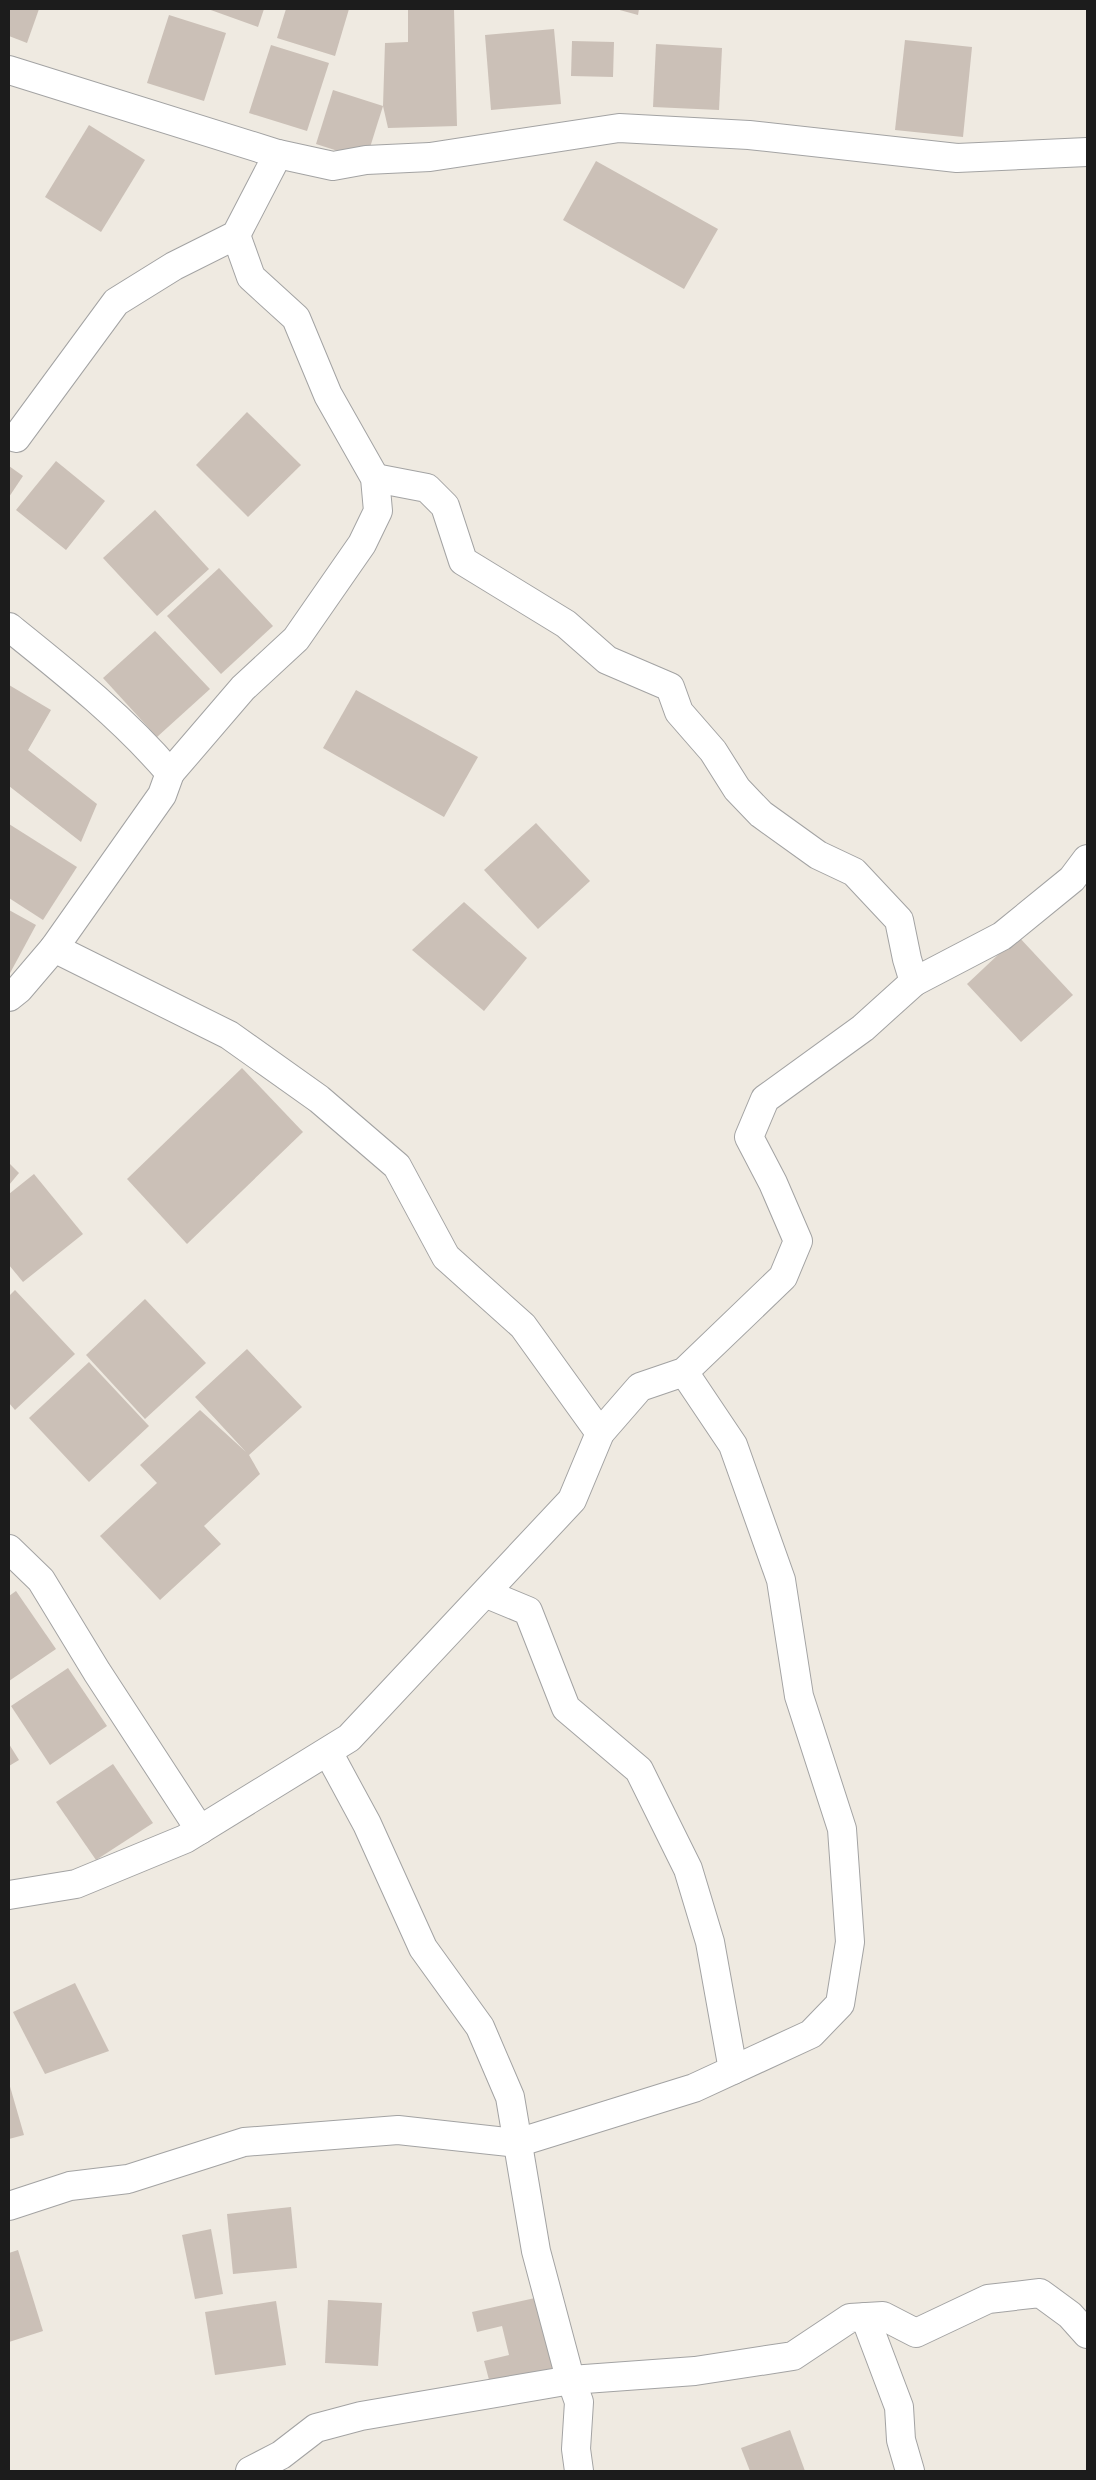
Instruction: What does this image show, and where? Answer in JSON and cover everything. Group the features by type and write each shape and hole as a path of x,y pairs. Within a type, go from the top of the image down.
{"street":[{"path":"9,70 278,154 333,166 366,160 430,157 619,128 749,135 957,158 1087,152"},
{"path":"16,438 116,302 174,266 236,235 278,154"},
{"path":"9,997 19,989 54,948 162,795 170,773 243,688 296,639 362,544 378,511 375,478 328,395 296,318 251,277 236,235"},
{"path":"375,478 427,488 445,506 463,562 566,624 607,660 670,687 679,712 713,751 737,789 761,814 818,855 854,872 899,920 914,982"},
{"path":"9,627 79,684 154,753 170,773"},
{"path":"9,1896 76,1884 185,1839 349,1738 430,1650 487,1594 572,1500 600,1433 640,1387 684,1372 783,1277 798,1242 773,1183 749,1137 765,1099 863,1028 914,982 1002,936 1072,879 1087,859"},
{"path":"54,948 229,1035 319,1099 397,1166 446,1257 524,1326 600,1433"},
{"path":"9,2206 70,2186 128,2179 244,2142 398,2130 516,2142 694,2088 811,2034 840,2004 850,1942 842,1829 798,1696 781,1580 733,1445 684,1372"},
{"path":"9,1549 41,1580 97,1672 200,1830"},
{"path":"487,1594 528,1611 566,1708 639,1770 688,1869 710,1942 733,2070"},
{"path":"328,1752 371,1832 423,1948 480,2027 510,2097 516,2142 536,2251 571,2380 579,2402 576,2449 579,2471"},
{"path":"250,2471 281,2455 316,2428 361,2416 571,2380 696,2371 793,2356 850,2318 883,2316 916,2333 988,2299 1040,2293 1070,2315 1087,2334"},
{"path":"865,2317 899,2407 901,2440 910,2471"}],"building":[{"path":"9,9 39,9 27,43 9,36"},
{"path":"208,9 264,9 258,27"},
{"path":"286,9 349,9 335,56 277,38"},
{"path":"408,9 454,9 457,126 388,128 383,106 385,43 408,42"},
{"path":"616,9 639,9 638,15"},
{"path":"169,15 226,33 204,101 147,83"},
{"path":"554,29 561,104 491,110 485,35"},
{"path":"905,40 972,47 963,137 895,130"},
{"path":"572,41 614,42 613,77 571,76"},
{"path":"656,44 722,48 719,110 653,107"},
{"path":"271,45 329,63 307,131 249,113"},
{"path":"333,90 383,106 366,160 316,144"},
{"path":"89,125 145,160 101,232 45,197"},
{"path":"596,161 718,229 684,289 563,220"},
{"path":"247,412 301,465 248,517 196,465"},
{"path":"56,461 105,501 66,550 16,510"},
{"path":"9,466 23,476 9,497"},
{"path":"155,510 209,569 157,616 103,558"},
{"path":"219,568 273,626 221,674 167,616"},
{"path":"155,631 210,689 157,737 103,678"},
{"path":"9,685 51,710 28,750 97,804 81,842 9,786"},
{"path":"356,690 478,757 444,817 323,748"},
{"path":"536,823 590,881 538,929 484,870"},
{"path":"9,824 77,867 43,920 9,898"},
{"path":"464,902 527,958 484,1011 412,950"},
{"path":"9,910 36,925 9,975"},
{"path":"1018,936 1073,995 1021,1042 967,984"},
{"path":"242,1068 303,1132 187,1244 127,1179"},
{"path":"9,1163 19,1173 9,1185"},
{"path":"34,1174 83,1234 23,1282 9,1265 9,1194"},
{"path":"15,1290 75,1354 15,1410 9,1403 9,1296"},
{"path":"145,1299 206,1363 145,1419 86,1355"},
{"path":"247,1349 302,1407 249,1455 260,1474 204,1526 221,1544 160,1600 100,1536 157,1483 140,1465 200,1410 246,1452 195,1397"},
{"path":"89,1362 149,1426 89,1482 29,1418"},
{"path":"16,1591 56,1649 9,1681 9,1596"},
{"path":"68,1668 107,1726 50,1765 11,1706"},
{"path":"9,1744 19,1760 9,1766"},
{"path":"113,1764 153,1823 96,1860 56,1802"},
{"path":"75,1983 109,2051 45,2074 13,2012"},
{"path":"9,2083 24,2135 9,2139"},
{"path":"291,2207 297,2268 233,2274 227,2214"},
{"path":"211,2229 223,2294 195,2299 182,2235"},
{"path":"18,2250 43,2331 9,2342 9,2253"},
{"path":"535,2298 555,2377 492,2391 484,2361 509,2355 502,2326 477,2332 472,2312"},
{"path":"328,2300 382,2303 378,2366 325,2363"},
{"path":"276,2301 286,2365 215,2375 205,2312"},
{"path":"790,2430 805,2471 750,2471 741,2448"}]}
